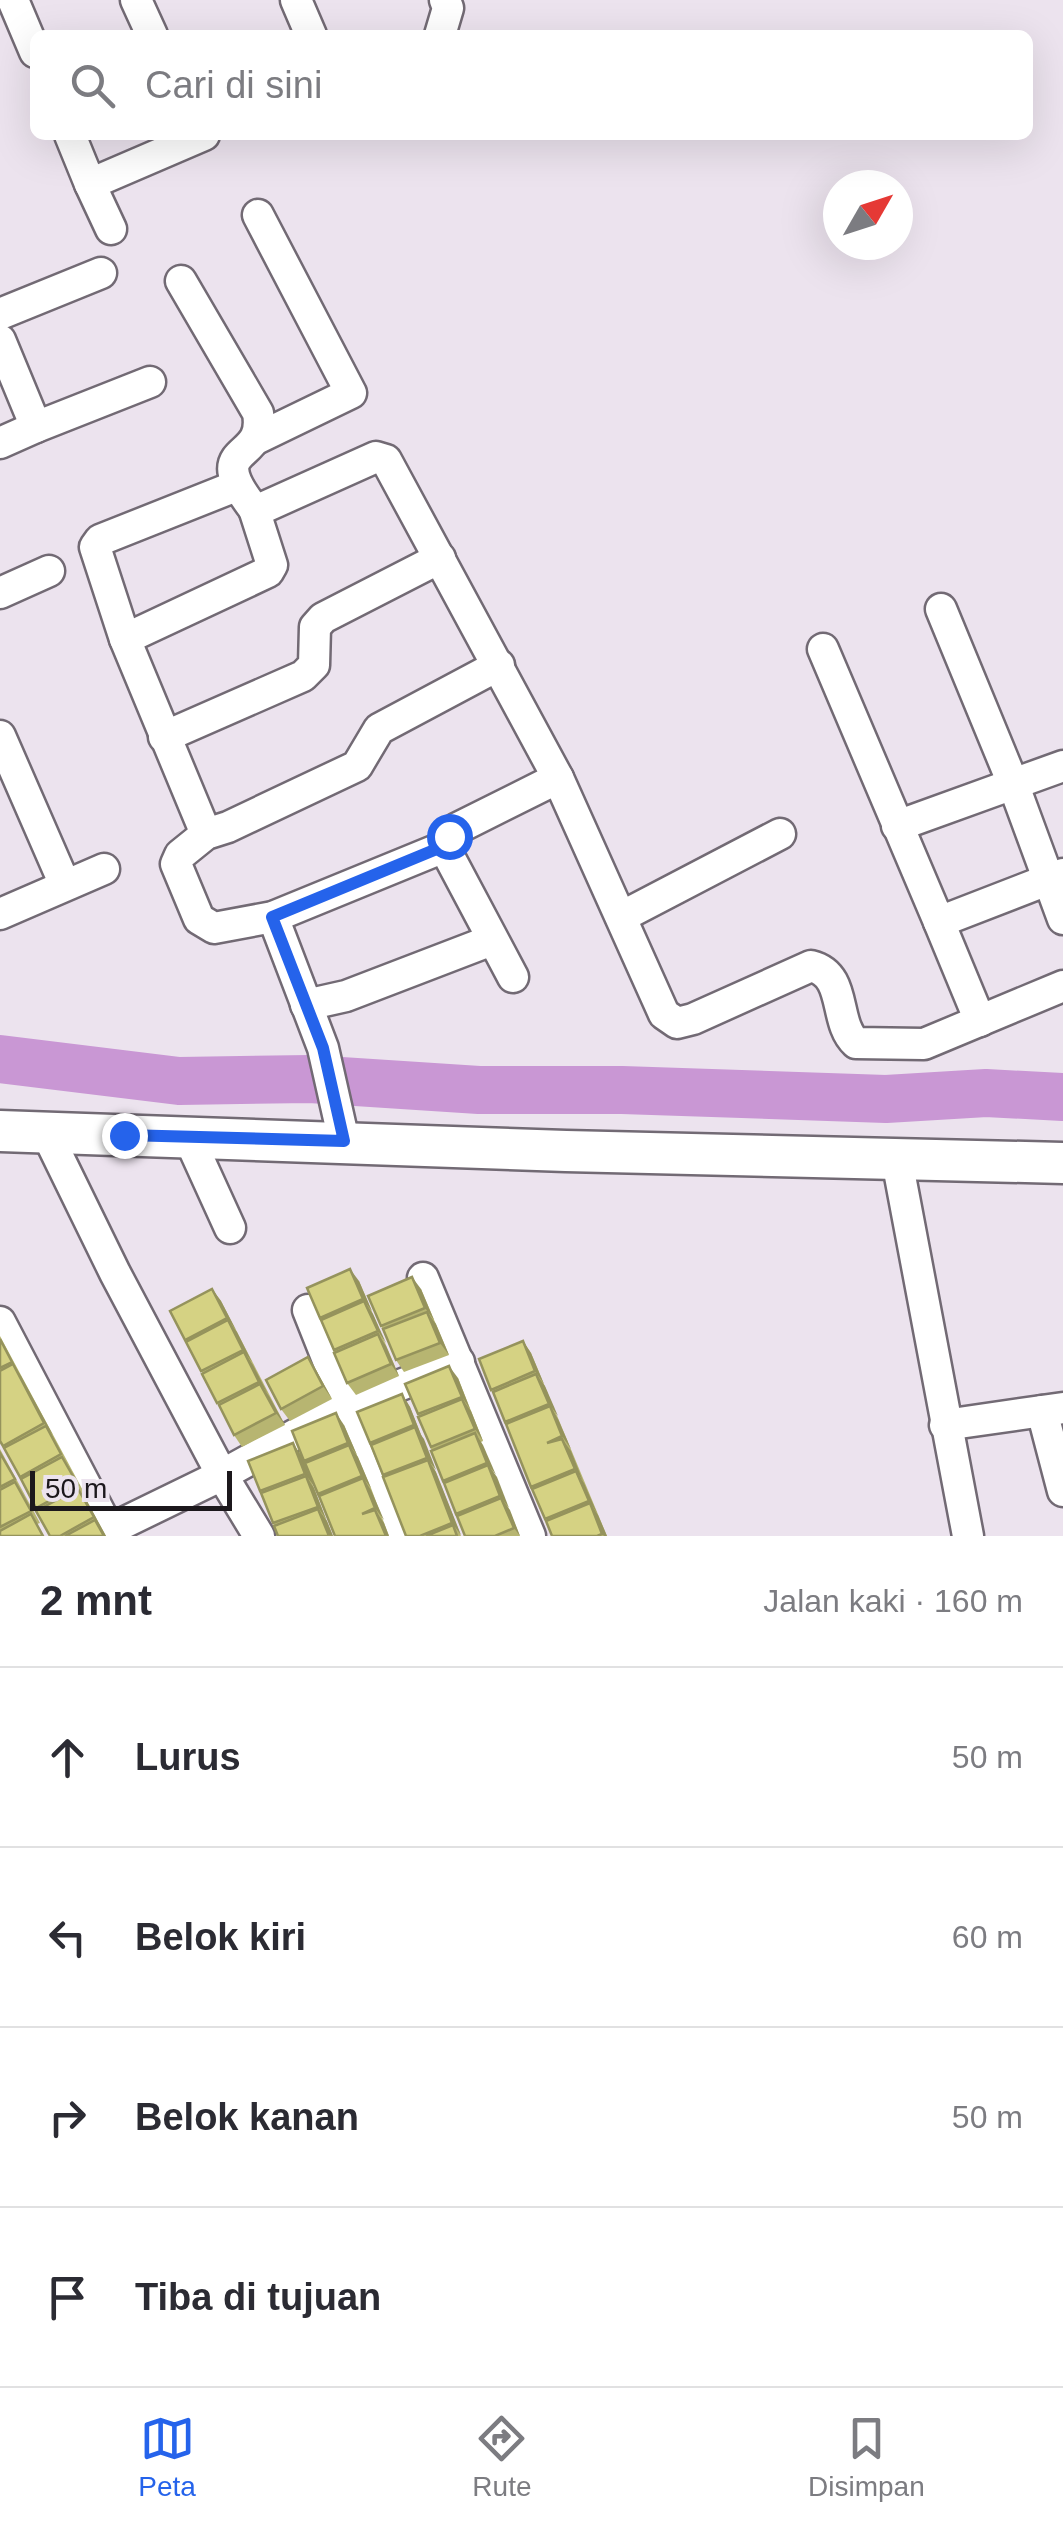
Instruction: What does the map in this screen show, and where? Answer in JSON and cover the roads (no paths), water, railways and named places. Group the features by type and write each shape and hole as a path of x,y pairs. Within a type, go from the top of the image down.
{"street":[{"path":"13,0 30,40"},
{"path":"136,0 150,30"},
{"path":"296,0 308,30"},
{"path":"441,30 448,8 445,0"},
{"path":"72,140 111,229"},
{"path":"90,184 191,140"},
{"path":"125,639 268,572 272,565 231,467 234,458 256,439 351,393 258,215"},
{"path":"0,314 102,273"},
{"path":"181,281 258,413 260,428 256,439"},
{"path":"0,340 36,428"},
{"path":"0,443 150,382"},
{"path":"245,497 258,510 380,457 386,460 558,778 664,1014 677,1023 811,966 834,982 848,1036 856,1044 924,1044 1063,986"},
{"path":"206,834 94,554 97,544 245,497"},
{"path":"164,737 303,676 314,665 315,627 322,618 440,558"},
{"path":"0,593 49,571"},
{"path":"942,609 1055,878 1063,919"},
{"path":"823,650 980,1021"},
{"path":"499,665 380,729 356,766 206,834 180,854 176,864 199,919 214,928 272,917 444,846 456,829 558,778"},
{"path":"0,736 64,886"},
{"path":"897,826 1063,766"},
{"path":"621,917 780,834"},
{"path":"444,846 513,977"},
{"path":"0,914 104,869"},
{"path":"940,922 1055,878"},
{"path":"272,917 323,1048 344,1141"},
{"path":"306,1005 346,996 492,940"},
{"path":"0,1131 1063,1164"},
{"path":"47,1134 115,1273 258,1536"},
{"path":"188,1138 230,1228"},
{"path":"896,1160 968,1536"},
{"path":"423,1278 530,1536"},
{"path":"308,1310 398,1536"},
{"path":"0,1322 111,1533 347,1406 459,1362"},
{"path":"946,1425 1052,1410 1063,1492"}],"waterway":[{"path":"0,1059 179,1081 310,1079 479,1090 622,1090 886,1099 986,1093 1063,1097"}]}
